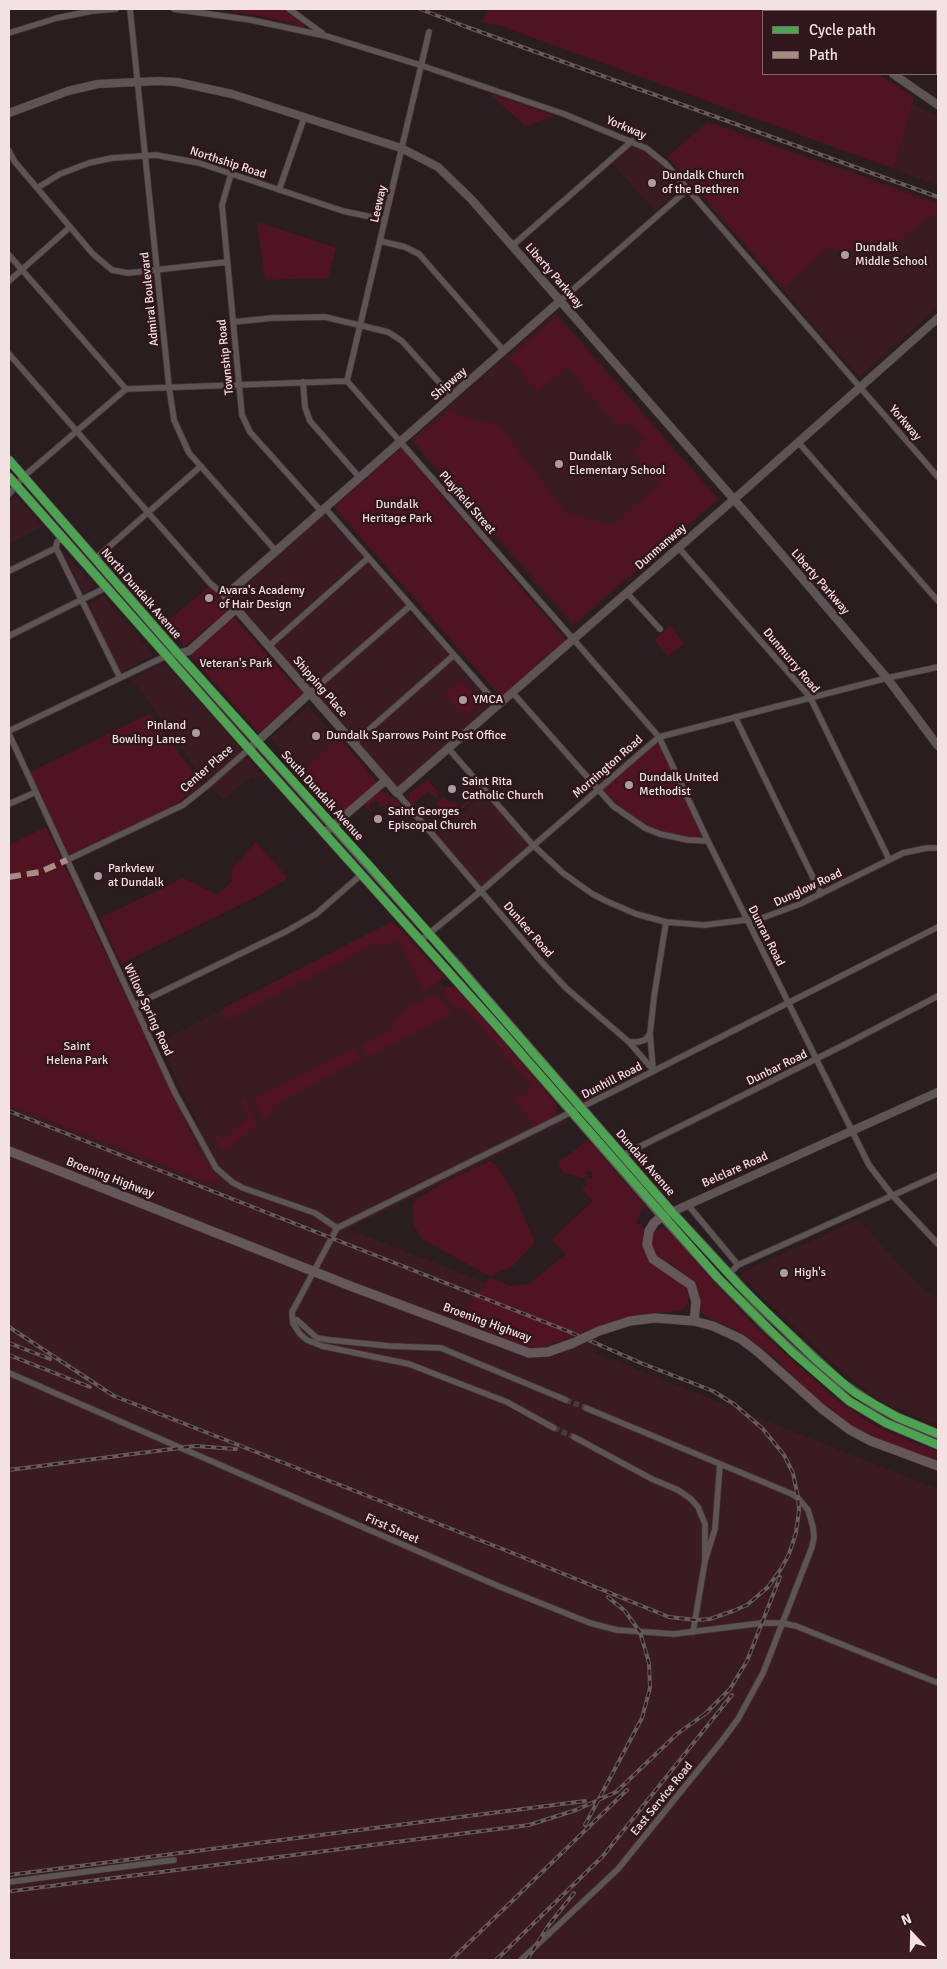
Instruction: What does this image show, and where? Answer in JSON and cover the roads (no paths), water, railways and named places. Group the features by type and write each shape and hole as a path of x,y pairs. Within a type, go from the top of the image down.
{"main road":[{"name":"North Dundalk Avenue","path":"9,460 179,655 257,741"},
{"name":"North Dundalk Avenue","path":"9,477 249,748"},
{"name":"South Dundalk Avenue","path":"257,741 370,866"},
{"name":"South Dundalk Avenue","path":"249,748 362,874"},
{"name":"Dundalk Avenue","path":"370,866 728,1274 816,1360 855,1393 897,1417 938,1434"},
{"name":"Dundalk Avenue","path":"362,874 662,1216 718,1278 769,1330 849,1402 886,1423 938,1445"},
{"name":"Broening Highway","path":"9,1151 529,1353 548,1352 599,1331 630,1321 672,1318 694,1320 726,1332 758,1352 822,1409 850,1430 871,1441 938,1466"},
{"name":"Belclare Road","path":"662,1216 672,1212"},
{"path":"662,1216 649,1231 648,1250 653,1259 691,1285 696,1302 694,1320"},
{"path":"769,1330 776,1322"}],"street":[{"path":"9,33 57,18 92,11 116,9"},
{"name":"Admiral Boulevard","path":"130,9 156,270 173,412 179,432 190,453 276,551"},
{"name":"Yorkway","path":"174,9 226,16 326,36 420,65 573,118 646,148 654,154 687,190 938,477"},
{"path":"226,16 228,9"},
{"path":"289,9 326,36"},
{"name":"Leeway","path":"347,381 429,32"},
{"path":"894,75 938,105"},
{"name":"Liberty Parkway","path":"9,114 68,91 112,82 158,81 194,85 232,94 401,148 428,160 446,173 512,246 734,499 887,678 938,746"},
{"path":"279,190 304,118"},
{"path":"512,246 632,141"},
{"path":"9,151 70,228 93,254 112,270 128,273 226,262"},
{"name":"Northship Road","path":"37,188 60,174 82,165 102,160 144,155 181,158 344,211 385,220"},
{"name":"Township Road","path":"231,174 222,205 226,262 242,415 250,432 368,558 498,705"},
{"name":"Shipway","path":"225,596 687,190"},
{"path":"9,281 70,228"},
{"path":"380,241 419,254 504,350"},
{"path":"9,255 126,389"},
{"path":"233,322 272,318 325,317 388,332 398,337 446,390 453,395"},
{"name":"Dunmanway","path":"397,793 938,318"},
{"path":"9,354 210,583 225,596"},
{"path":"9,494 24,477 126,389 347,381"},
{"name":"Playfield Street","path":"347,381 573,638"},
{"path":"303,382 307,416 360,478"},
{"path":"798,442 938,601"},
{"path":"95,559 201,466"},
{"path":"63,536 57,542 56,548 120,678"},
{"name":"Dunmurry Road","path":"678,547 810,698 888,859"},
{"path":"9,570 56,548"},
{"path":"269,646 368,558"},
{"path":"9,636 107,588"},
{"path":"626,592 660,629"},
{"name":"Shipping Place","path":"225,596 397,793"},
{"name":"Center Place","path":"67,860 183,805 204,789 410,606"},
{"path":"9,732 166,656 179,655 189,651 236,608"},
{"name":"Dunran Road","path":"573,638 658,737 869,1165 892,1195 938,1244"},
{"path":"354,743 454,655"},
{"name":"Mornington Road","path":"420,941 481,891 658,737 887,678 938,667"},
{"path":"512,692 596,790 613,806 645,828 672,838 708,841"},
{"path":"735,717 821,894"},
{"name":"Willow Spring Road","path":"9,732 175,1093 216,1168 232,1182 243,1188 315,1213 337,1228"},
{"name":"Dunglow Road","path":"448,748 533,845 556,868 590,893 636,914 666,922 704,925 747,920 782,912 888,859 914,850 938,848"},
{"path":"325,832 386,780"},
{"path":"9,804 36,792"},
{"name":"Dunleer Road","path":"397,793 566,988 628,1042 654,1071"},
{"path":"135,1005 287,931 316,914 362,874"},
{"path":"654,1071 651,1061 650,1034 666,922"},
{"name":"Dunhill Road","path":"337,1228 654,1071 938,927"},
{"name":"Dunbar Road","path":"623,1155 938,996"},
{"path":"628,1042 645,1040 650,1034"},
{"name":"Belclare Road","path":"672,1212 938,1092"},
{"path":"728,1274 738,1265 938,1175"},
{"name":"Dundalk Avenue","path":"688,1205 738,1265"},
{"path":"337,1228 300,1295 296,1308 292,1312 293,1323 300,1334 307,1340 322,1346 409,1364 507,1402 554,1428"},
{"path":"298,1320 317,1338 389,1346 441,1348 566,1400"},
{"name":"First Street","path":"9,1373 569,1616 617,1630 656,1634 693,1632 762,1623 782,1623 796,1626 938,1683"},
{"name":"East Service Road","path":"521,1960 618,1869 722,1742 750,1699 766,1665 812,1547 814,1537 811,1517 798,1498 792,1494 586,1408"},
{"path":"574,1437 652,1479 678,1490 691,1499 698,1507 705,1524 705,1561"},
{"path":"693,1632 705,1561 715,1529 720,1464"},
{"path":"9,1882 174,1860"}],"tunnel":[{"path":"566,1400 586,1408"},
{"path":"554,1428 574,1437"}],"railway":[{"path":"420,9 938,197"},
{"path":"9,1111 570,1332 641,1363 713,1391 734,1404 763,1429 784,1455 793,1473 798,1498 799,1510 796,1533 789,1554 781,1569 768,1587 747,1605 710,1619 696,1620 669,1617 510,1552 114,1396 9,1327"},
{"path":"9,1343 50,1359"},
{"path":"9,1355 90,1387"},
{"path":"9,1470 195,1446 236,1449"},
{"path":"704,1715 730,1689 747,1661 780,1577"},
{"path":"585,1825 642,1718 650,1688 649,1663 640,1632 625,1611 608,1597"},
{"path":"496,1960 603,1856 732,1695"},
{"path":"12,1891 529,1825 576,1810 616,1792 677,1734 709,1711"},
{"path":"451,1960 627,1790"},
{"path":"9,1875 585,1801"},
{"path":"527,1960 548,1926 574,1893"}],"place":[{"name":"Dundalk Church of the Brethren","path":"652,183"},
{"name":"Dundalk Middle School","path":"845,255"},
{"name":"Dundalk Elementary School","path":"559,464"},
{"name":"Avara's Academy of Hair Design","path":"209,598"},
{"name":"YMCA","path":"463,700"},
{"name":"Pinland Bowling Lanes","path":"196,733"},
{"name":"Dundalk Sparrows Point Post Office","path":"316,736"},
{"name":"Dundalk United Methodist","path":"629,785"},
{"name":"Saint Rita Catholic Church","path":"452,789"},
{"name":"Saint Georges Episcopal Church","path":"378,819"},
{"name":"Parkview at Dundalk","path":"98,876"},
{"name":"High's","path":"784,1273"}],"park label":[{"name":"Dundalk Heritage Park","path":"397,512"},
{"name":"Veteran's Park","path":"236,664"},
{"name":"Saint Helena Park","path":"77,1054"}]}
